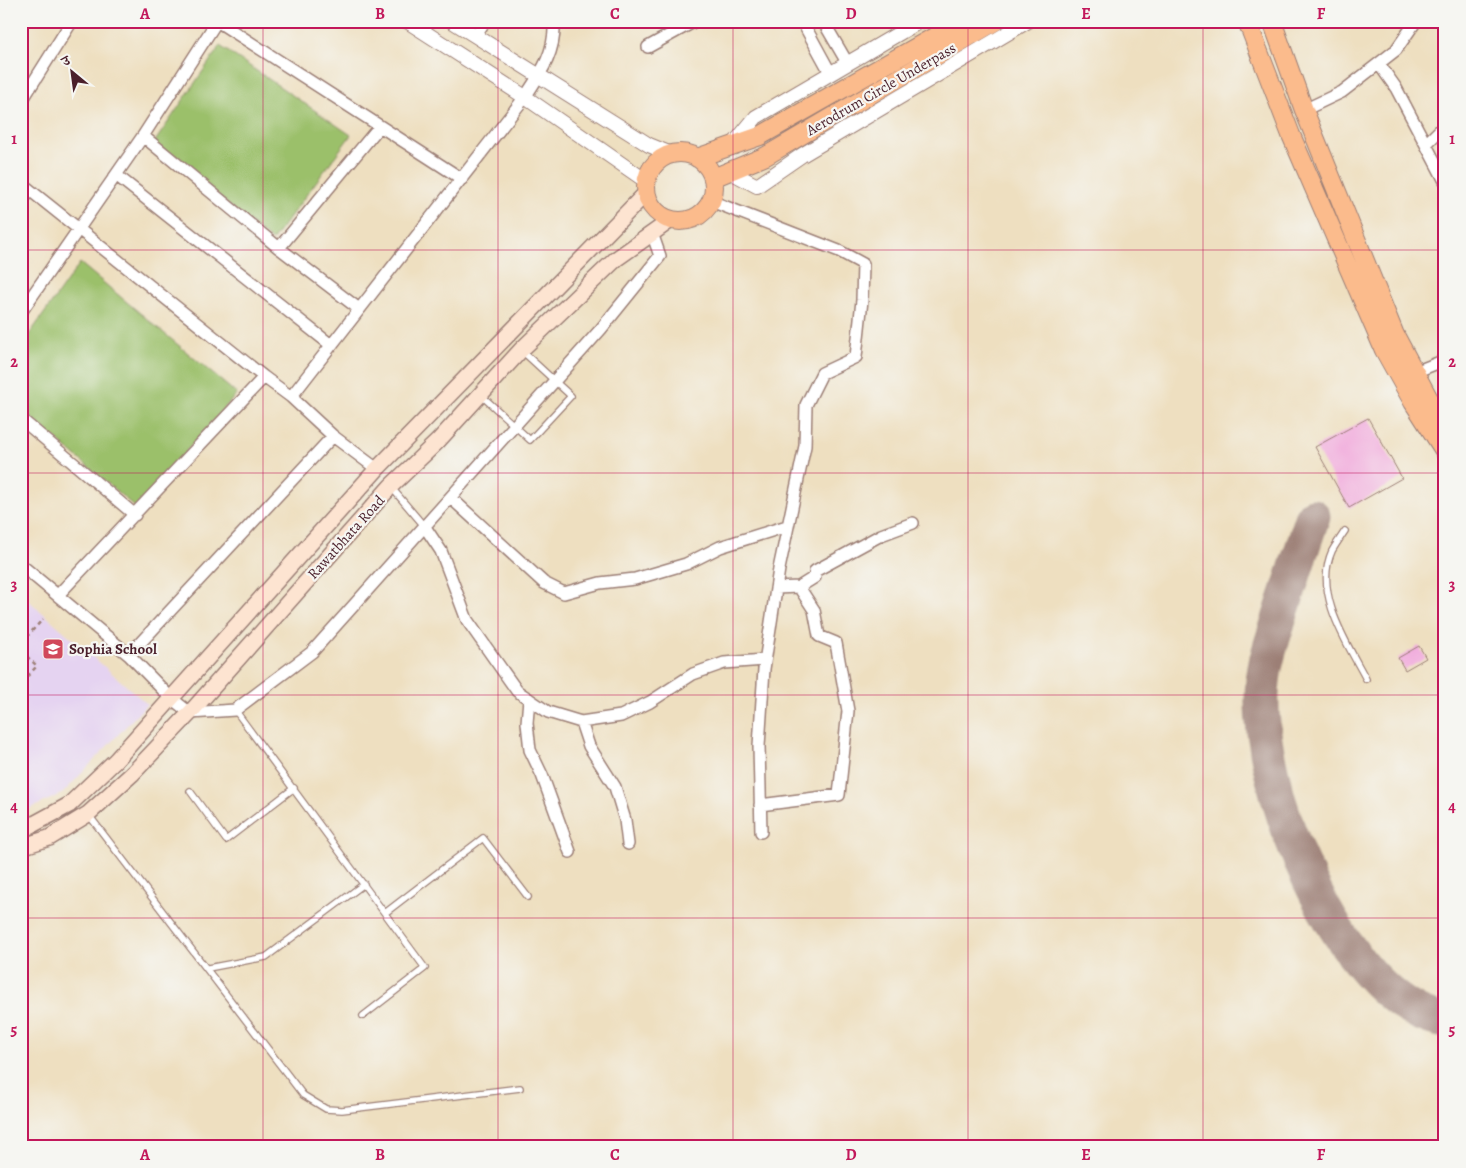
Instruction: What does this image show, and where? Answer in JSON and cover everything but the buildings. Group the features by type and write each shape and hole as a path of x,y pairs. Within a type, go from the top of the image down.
{"main road":[{"name":"Aerodrum Circle Underpass","path":"697,158 760,136 962,21"},
{"name":"Aerodrum Circle Underpass","path":"713,178 766,156 996,21"},
{"path":"1247,21 1291,135 1384,350 1413,402 1445,452"},
{"path":"1272,21 1304,110 1395,335 1445,429"},
{"path":"681,153 697,158 703,162 713,178 714,190 711,201 705,211 695,218 678,221 671,220 656,212 646,187 652,168 660,159 671,154 681,153"},
{"name":"Rawatbhata Road","path":"21,831 69,805 116,760 377,469 646,187"},
{"name":"Rawatbhata Road","path":"21,847 49,838 88,814 132,774 190,713 391,486 438,441 522,350 616,260 671,220"}],"street":[{"path":"21,102 72,21"},
{"path":"21,312 143,136 217,21 462,179"},
{"path":"407,21 525,97 646,187"},
{"path":"452,21 649,145 671,154"},
{"path":"475,36 485,21"},
{"path":"291,397 525,97 551,54 555,34 554,21"},
{"path":"648,47 694,21"},
{"path":"802,21 831,74"},
{"path":"823,21 848,64"},
{"path":"733,146 756,117 920,21"},
{"path":"731,172 756,186 802,155 1028,21"},
{"path":"1304,110 1342,92 1379,64 1396,50 1416,21"},
{"path":"1379,64 1396,88 1427,143 1445,181"},
{"path":"1427,143 1445,125"},
{"path":"279,248 379,127"},
{"path":"143,136 279,248 359,308"},
{"path":"116,175 331,346"},
{"path":"21,184 79,228 264,378 291,397 333,436 377,469"},
{"path":"711,201 839,251 863,264 862,300 856,357 822,372 806,405 805,446 787,526 765,660 760,746 761,832"},
{"path":"21,565 129,655 171,698 190,713 235,710 312,652 556,381 660,256 652,233"},
{"path":"1415,372 1445,360"},
{"path":"58,595 264,378"},
{"path":"21,419 136,515"},
{"path":"129,655 333,436"},
{"path":"451,498 544,583 564,593 600,582 635,579 677,567 720,547 787,526"},
{"path":"776,588 799,587 815,577 815,571 881,535 913,523"},
{"path":"426,527 441,551 467,620 517,691 548,712 581,722 621,716 650,702 693,674 716,666 765,660"},
{"path":"760,805 839,795 848,711 836,642 819,636 814,610 799,587"},
{"path":"529,699 527,723 530,750 542,775 570,852"},
{"path":"581,722 589,746 615,787 625,820 628,844"}],"lane":[{"path":"480,394 530,440 571,396 522,350"},
{"path":"391,486 426,527"},
{"path":"1345,531 1332,550 1328,564 1329,594 1343,636 1366,679"},
{"path":"235,710 425,968 363,1016"},
{"path":"190,791 226,840 294,788"},
{"path":"88,814 208,968 303,1095 326,1108 342,1110 520,1088"},
{"path":"385,913 483,838 528,898"},
{"path":"208,968 266,957 364,884"}],"path":[{"path":"21,643 43,619"},
{"path":"21,651 37,666 21,683"}],"shaded area":[{"name":"Sophia School","path":"21,594 147,704 63,793 21,813"}],"green space":[{"path":"220,46 351,135 272,241 154,143"},
{"path":"80,263 237,394 136,508 21,409 21,346"}],"taxiway":[{"path":"1313,516 1273,639 1264,673 1263,723 1271,773 1287,827 1310,881 1338,931 1370,974 1406,1005 1445,1021"}],"place":[{"name":"Sophia School","path":"53,649"}]}
